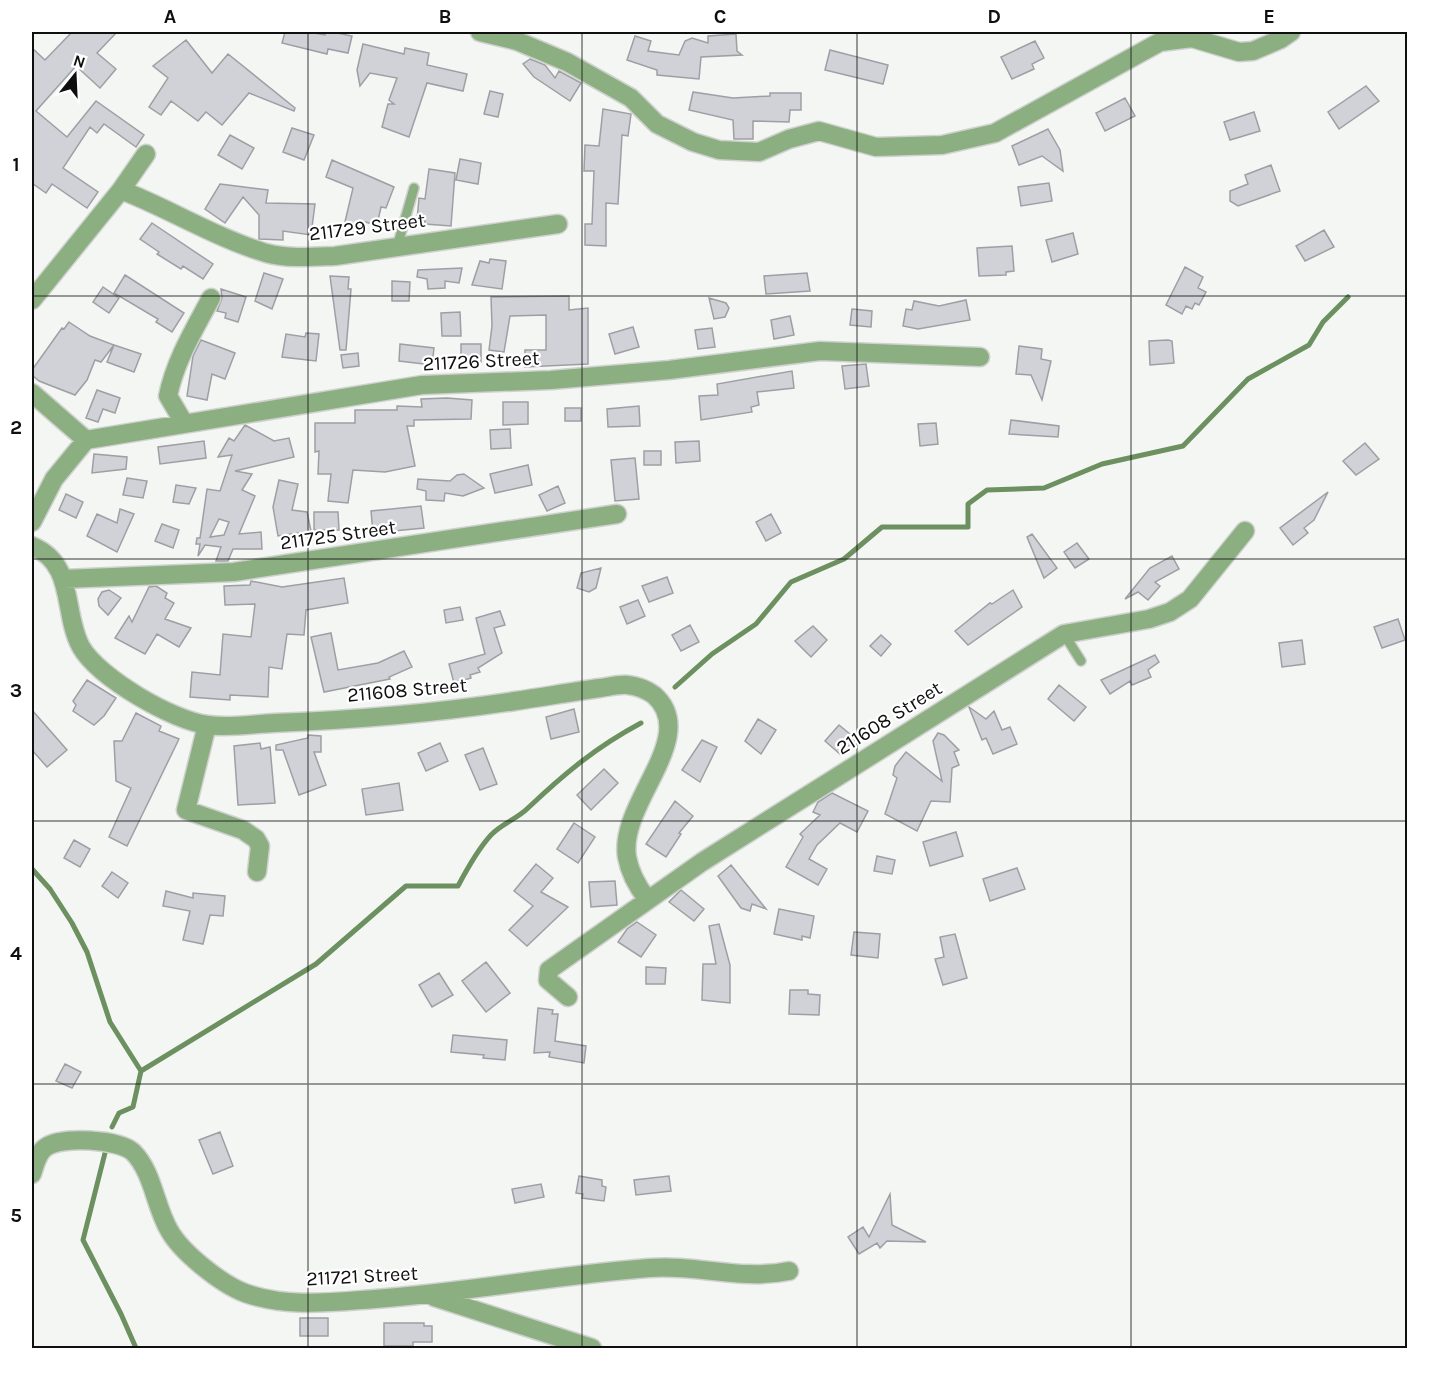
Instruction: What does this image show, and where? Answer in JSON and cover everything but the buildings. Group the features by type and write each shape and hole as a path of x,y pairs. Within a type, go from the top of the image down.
{"street":[{"path":"480,32 517,41 567,62 631,98 657,124 693,142 719,150 759,152 789,139 819,131 876,147 942,145 996,132 1160,42 1192,38 1239,52 1253,51 1291,32"},
{"path":"32,300 121,190 146,154"},
{"name":"211729 Street","path":"121,190 267,253 298,257 335,256 558,224"},
{"path":"184,423 168,396 182,355 211,298"},
{"name":"211726 Street","path":"86,440 422,386 551,380 669,370 820,351 980,357"},
{"path":"32,393 86,440 54,479 32,522"},
{"name":"211725 Street","path":"64,579 234,572 617,514"},
{"name":"211608 Street","path":"568,997 548,980 549,970 646,899 1064,634 1149,619 1170,612 1190,599 1245,531"},
{"name":"211608 Street","path":"32,546 53,560 64,579 72,621 82,648 99,669 154,706 207,725 299,722 471,707 627,685 653,694 665,708 669,725 664,753 635,808 627,836 626,855 632,877 646,899"},
{"path":"207,725 186,810 251,835 260,846 257,872"},
{"name":"211721 Street","path":"32,1174 39,1154 54,1143 118,1143 135,1155 144,1168 169,1231 195,1259 219,1278 243,1292 285,1302 337,1302 429,1295 651,1268 701,1269 747,1276 789,1271"},
{"path":"429,1295 592,1348"}],"lane":[{"path":"397,247 414,188"},
{"path":"1064,634 1081,661"}],"waterway":[{"path":"675,687 712,654 756,624 791,582 844,559 882,527 968,527 968,504 987,490 1044,488 1102,464 1183,446 1248,379 1309,345 1323,322 1348,297"},
{"path":"112,1127 119,1113 133,1107 141,1071 316,964 406,886 458,886 477,853 495,831 524,812 595,751 641,723"},
{"path":"32,869 50,889 72,923 87,952 110,1022 141,1071"},
{"path":"105,1153 83,1240 136,1348"}]}
